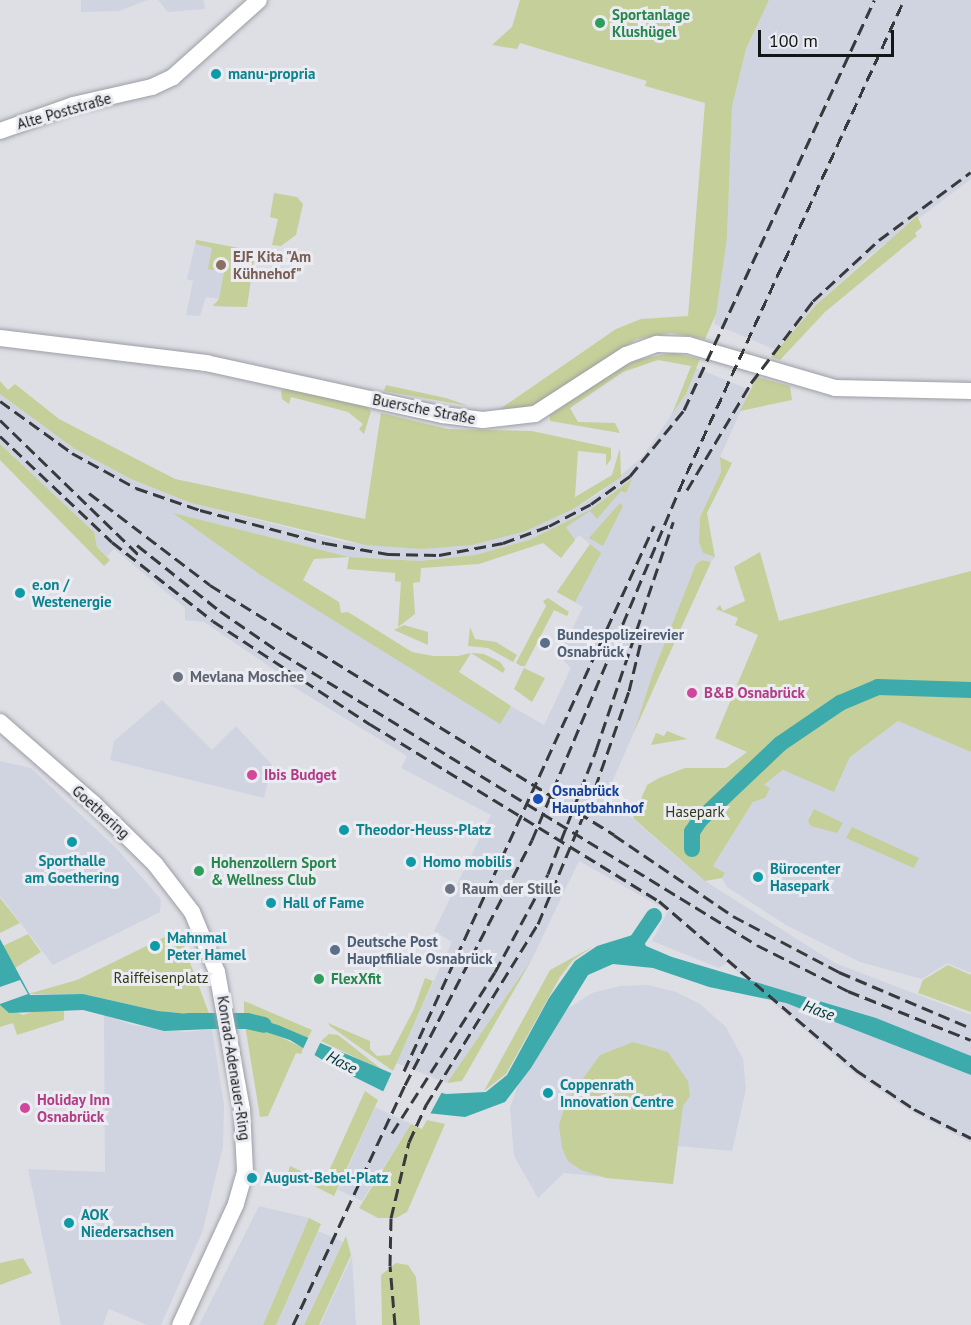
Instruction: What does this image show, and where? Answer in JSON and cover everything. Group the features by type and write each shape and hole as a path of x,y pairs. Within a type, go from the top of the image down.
{"main road":[{"name":"Alte Poststraße","path":"0,131 73,105 129,93 173,77 259,0"},
{"name":"Buersche Straße","path":"0,338 206,363 443,416 483,420 535,414 626,355 657,344 688,345 835,388 971,391"},
{"name":"Goethering","path":"0,722 137,845 192,912"},
{"name":"Konrad-Adenauer-Ring","path":"180,1325 232,1213 245,1172 245,1135 226,1011 217,972 192,912"}],"shaded area":[{"path":"81,0 147,0 119,11 81,12"},
{"path":"158,0 204,0 205,9 168,12"},
{"path":"769,0 971,0 971,179 870,255 815,306 776,350 714,324 727,238 732,107 746,49"},
{"name":"EJF Kita \"Am Kühnehof\"","path":"196,240 255,251 247,307 213,306 219,299 206,297 200,316 186,315 193,281 187,279"},
{"path":"696,368 750,390 720,457 721,472 700,517 703,553 715,557 711,562 702,560 696,564 634,732 606,796 705,881 835,963 971,1015 971,1143 912,1112 855,1074 727,963 719,968 652,941 668,911 579,861 532,959 447,1083 396,1063 452,942 434,931 491,815 401,768 407,756 282,680 282,675 204,622 185,620 185,608 114,549 107,556 97,547 94,532 0,444 0,394 75,449 131,479 191,503 345,542 421,549 575,508 600,493 642,457 686,394","holes":["175,514 349,557 420,561 475,555 529,540 583,514 565,527 575,540 579,535 590,544 557,592 583,607 559,656 571,668 544,725 511,706 500,723 259,574"]},
{"path":"162,700 212,750 236,726 272,765 264,798 110,760 114,741"},
{"path":"898,721 971,752 971,973 947,963 922,979 860,962 786,925 727,887 722,878 725,873 713,866 764,785 784,770 834,792 850,757"},
{"path":"0,761 31,768 116,848 161,899 160,912 53,965 0,896"},
{"path":"648,985 676,992 700,1004 726,1027 743,1059 746,1089 732,1151 678,1146 673,1184 564,1173 538,1198 514,1156 510,1108 518,1085 564,1011 592,993 620,986"},
{"path":"104,1015 133,1025 185,1032 212,1029 224,1105 223,1146 203,1230 161,1325 147,1325 109,1309 103,1325 61,1325 28,1169 105,1172"},
{"path":"375,1107 411,1124 362,1201 338,1190"},
{"path":"259,1206 309,1218 263,1325 199,1325"},
{"path":"318,1231 343,1242 304,1325 276,1325"},
{"path":"352,1256 356,1325 320,1325"}],"green space":[{"path":"520,0 769,0 746,49 732,107 727,238 716,314 705,339 671,333 637,339 533,406 511,410 500,409 616,329 641,319 688,316 705,103 645,86 647,81 520,43 517,49 492,45 512,27"},
{"path":"274,193 297,197 303,204 296,235 281,246 272,245 278,219 270,217"},
{"path":"917,216 922,227 915,233 917,236 825,312 780,360 771,357 815,306"},
{"path":"196,240 255,251 247,307 213,306 219,299 224,272 208,269 212,248 196,244"},
{"path":"673,353 700,359 686,394 672,414 691,366 658,360 623,372 570,408 578,422 615,423 620,433 550,421 550,415 620,368 640,359"},
{"path":"757,377 790,386 792,400 740,411"},
{"path":"0,381 8,390 15,384 59,419 175,479 365,519 381,413 448,429 532,431 611,448 611,459 606,466 606,454 578,451 575,497 612,475 620,448 621,477 575,508 526,531 472,545 421,549 366,545 191,503 131,479 75,449 0,394"},
{"path":"386,385 446,398 469,406 384,391"},
{"path":"287,388 367,407 371,411 364,434 359,429 363,424 348,412 291,397 289,404 282,399 281,391"},
{"path":"0,444 94,532 97,547 110,560 104,566 0,460"},
{"path":"720,457 732,463 707,513 715,557 703,553 699,542 700,517 721,472"},
{"path":"632,479 626,493 621,491 597,519 590,511 566,527 575,540 561,558 543,543 479,564 421,568 420,582 413,583 415,614 398,627 401,582 395,581 395,573 347,569 349,557 420,561 475,555 529,540 590,510"},
{"path":"620,503 623,506 603,546 589,538"},
{"path":"173,513 349,557 314,559 303,580 339,602 341,613 348,612 412,652 433,656 458,656 471,653 459,672 511,706 500,724 259,574"},
{"path":"590,544 601,553 575,602 557,592"},
{"name":"Hasepark","path":"760,552 779,621 971,571 971,752 898,721 850,757 834,792 783,770 764,785 770,788 765,798 753,802 713,866 725,873 722,878 705,881 633,818 647,785 659,778 685,768 726,768 747,752 715,738 758,635 735,625 738,618 716,609 720,605 723,611 745,601 734,567"},
{"path":"702,560 711,562 634,732 653,673 696,564"},
{"path":"548,598 569,612 567,616 554,610 525,666 521,666 516,663 546,606 543,601"},
{"path":"404,625 428,632 428,645 394,630"},
{"path":"470,627 475,639 496,642 517,655 513,662 488,648 468,646"},
{"path":"471,653 484,654 500,662 505,669 503,673"},
{"path":"524,668 545,678 532,702 514,689"},
{"path":"667,731 687,739 651,745 656,733 664,736"},
{"path":"814,809 843,823 837,833 811,826 808,821"},
{"path":"852,827 919,858 914,868 846,838"},
{"path":"0,898 20,923 0,933"},
{"path":"28,934 41,952 15,968 3,946"},
{"name":"Raiffeisenplatz","path":"171,934 182,941 210,1016 158,1011 83,994 28,994 77,980"},
{"path":"594,946 573,960 560,977 506,1074 484,1091 550,970"},
{"path":"532,959 462,1081 447,1083"},
{"path":"948,965 971,975 971,1012 918,993 923,980"},
{"path":"425,978 433,981 393,1071 328,1023 370,1041 370,1049 377,1056 390,1055 414,1009"},
{"path":"244,1001 312,1030 308,1038 244,1015"},
{"path":"0,1005 23,1015 42,1009 64,1010 64,1020 17,1035 13,1023 0,1027"},
{"path":"245,1025 254,1025 304,1048 301,1054 296,1053 268,1116 260,1117"},
{"path":"329,1034 338,1035 384,1071 321,1041"},
{"path":"633,1042 668,1052 688,1081 690,1096 683,1106 673,1184 606,1178 581,1170 568,1161 562,1148 559,1125 566,1102 600,1055"},
{"path":"365,1091 378,1100 334,1196 288,1173 290,1166 324,1182"},
{"path":"427,1120 445,1124 407,1212 396,1218 378,1218 359,1208 411,1124 422,1129"},
{"path":"309,1218 321,1224 276,1325 263,1325"},
{"path":"346,1236 351,1255 319,1325 304,1325"},
{"path":"23,1258 32,1273 0,1285 0,1263"},
{"path":"396,1263 408,1265 416,1277 420,1325 382,1325 381,1275"}],"water":[{"path":"639,933 646,946 672,957 876,1018 971,1056 971,1075 786,1003 709,987 653,968 613,964 588,975 531,1068 505,1102 465,1117 427,1113 334,1067 290,1040 245,1025 244,1015 278,1025 431,1090 446,1094 486,1092 507,1075 549,998 575,961 597,946"},
{"path":"0,939 30,995 83,994 158,1011 210,1016 212,1029 164,1031 83,1010 9,1013 0,1005"}],"pier":[{"path":"20,980 28,994 0,1004 0,987"},
{"path":"309,1036 322,1039 313,1058 302,1051"},
{"path":"393,1070 443,1090 429,1116 382,1094"}],"waterway":[{"name":"Hase","path":"692,849 692,832 700,820 780,744 840,703 878,687 971,690"},
{"name":"Hase","path":"631,950 654,916"},
{"name":"Hase","path":"188,1021 247,1021 264,1025"}],"railway":[{"path":"0,401 72,453 136,488 200,510 325,543 388,554 439,555 503,543 549,526 591,504 630,476 684,410 874,0"},
{"path":"293,1325 405,1085 532,840 679,490 904,0"},
{"path":"687,490 751,383 813,301 879,240 971,172"},
{"path":"0,420 140,556"},
{"path":"0,436 112,542 213,621 370,724 659,901 856,1070 914,1109 971,1138"},
{"path":"89,493 210,585 614,835 733,916 839,972 971,1028"},
{"path":"392,1133 495,972 548,874 596,750 673,522"},
{"path":"404,1071 654,526"},
{"path":"137,545 220,611 281,653 757,945 848,991 971,1040"},
{"path":"395,1325 390,1266 391,1218 409,1142 426,1105 538,924 595,788 629,691 641,641"}],"place":[{"name":"Sportanlage Klushügel","path":"600,23"},
{"name":"manu-propria","path":"216,74"},
{"name":"EJF Kita \"Am Kühnehof\"","path":"221,265"},
{"name":"e.on / Westenergie","path":"20,593"},
{"name":"Bundespolizeirevier Osnabrück","path":"545,643"},
{"name":"Mevlana Moschee","path":"178,677"},
{"name":"B&B Osnabrück","path":"692,693"},
{"name":"Ibis Budget","path":"252,775"},
{"name":"Osnabrück Hauptbahnhof","path":"538,799"},
{"name":"Theodor-Heuss-Platz","path":"344,830"},
{"name":"Sporthalle am Goethering","path":"72,842"},
{"name":"Homo mobilis","path":"411,862"},
{"name":"Hohenzollern Sport & Wellness Club","path":"199,871"},
{"name":"Bürocenter Hasepark","path":"758,877"},
{"name":"Raum der Stille","path":"450,889"},
{"name":"Hall of Fame","path":"271,903"},
{"name":"Mahnmal Peter Hamel","path":"155,946"},
{"name":"Deutsche Post Hauptfiliale Osnabrück","path":"335,950"},
{"name":"FlexXfit","path":"319,979"},
{"name":"Coppenrath Innovation Centre","path":"548,1093"},
{"name":"Holiday Inn Osnabrück","path":"25,1108"},
{"name":"August-Bebel-Platz","path":"252,1178"},
{"name":"AOK Niedersachsen","path":"69,1223"}]}
